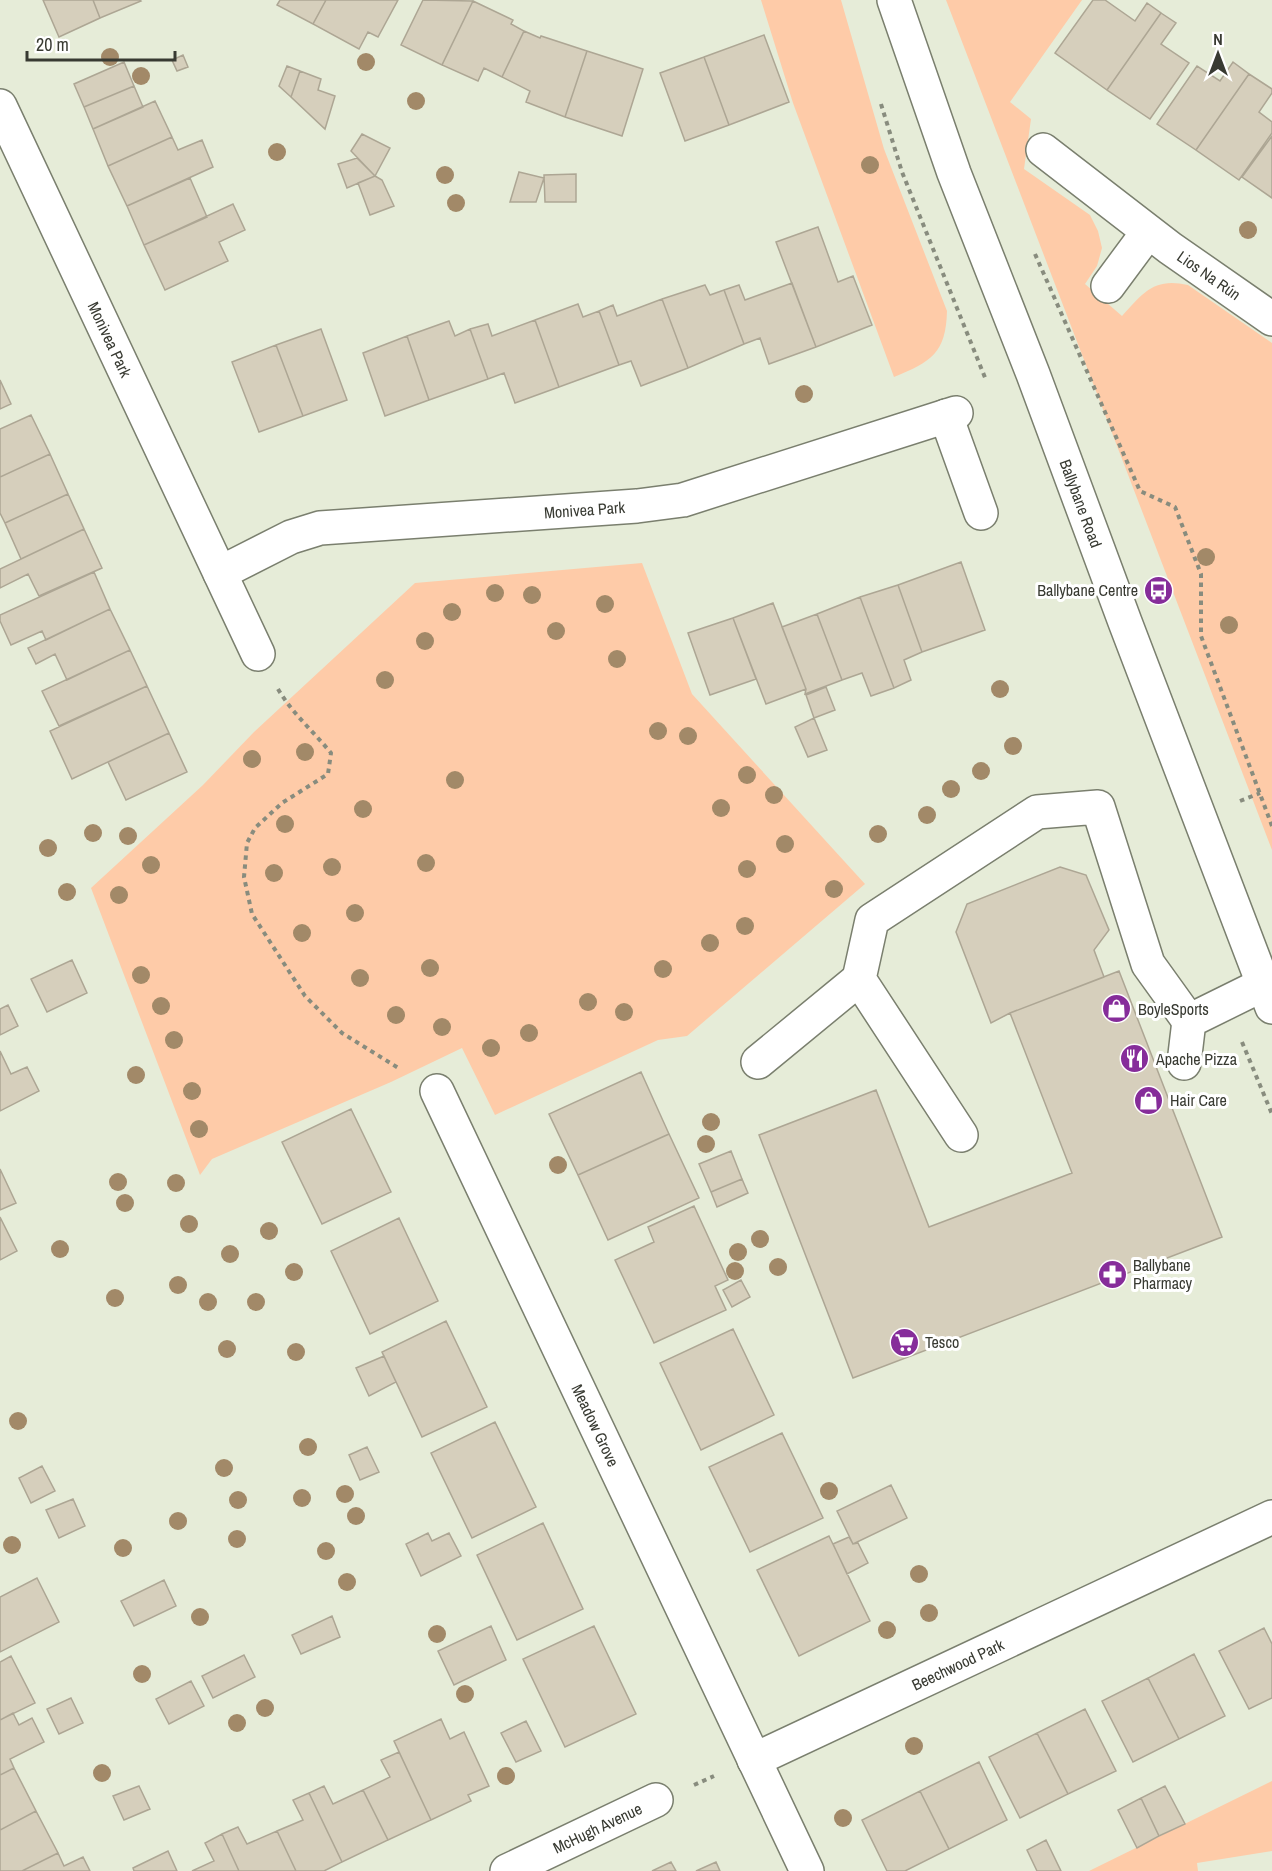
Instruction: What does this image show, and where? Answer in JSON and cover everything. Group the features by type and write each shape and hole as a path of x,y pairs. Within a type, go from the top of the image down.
{"street":[{"name":"Ballybane Road","path":"894,0 954,173 1033,374 1268,996"},
{"name":"Monivea Park","path":"0,106 258,654"},
{"name":"Lios Na Rún","path":"1043,150 1148,231 1272,318"},
{"path":"1108,286 1148,231"},
{"name":"Monivea Park","path":"220,573 291,537 320,528 626,507 683,500 951,415 981,513"},
{"path":"758,1062 859,979 872,920 1037,812 1098,807 1148,964 1189,1021 1184,1063"},
{"path":"859,979 961,1135"},
{"path":"1189,1021 1268,996"},
{"name":"Meadow Grove","path":"437,1091 754,1760"},
{"name":"Beechwood Park","path":"754,1760 1272,1517"},
{"path":"754,1760 807,1871"},
{"name":"McHugh Avenue","path":"507,1871 656,1800"}],"path":[{"path":"1032,247 1140,491 1175,507 1201,574 1201,636 1272,826"},
{"path":"258,654 289,708 315,733 330,753 328,774 282,803 255,828 247,843 244,877 252,914 305,996 342,1033 437,1091"},
{"path":"1241,1039 1272,1114"},
{"path":"656,1800 754,1760"}],"shaded area":[{"path":"761,0 841,0 884,149 947,311 944,337 934,354 927,361 894,377 793,103"},
{"path":"946,0 1082,0 1010,102 1031,119 1024,169 1090,215 1098,231 1102,248 1097,266 1085,284 1122,316 1136,300 1158,285 1176,283 1188,285 1272,343 1272,850"},
{"path":"642,563 692,694 865,884 687,1036 658,1040 495,1115 462,1048 391,1082 212,1159 200,1175 91,888 203,785 254,732 415,583"},
{"path":"1272,1781 1272,1851 1197,1863 1198,1871 1089,1871"}],"building":[{"path":"43,0 93,0 100,18 59,37"},
{"path":"93,0 140,0 141,1 100,18"},
{"path":"280,0 326,0 313,24 277,5"},
{"path":"326,0 398,0 378,37 368,32 359,49 313,24"},
{"path":"423,0 473,1 442,65 401,45"},
{"path":"1093,0 1105,0 1135,21 1147,3 1161,13 1107,90 1055,53"},
{"path":"473,1 513,20 511,24 524,31 502,77 484,68 478,81 442,65"},
{"path":"1161,13 1176,23 1161,44 1189,63 1150,119 1107,90"},
{"path":"524,31 540,38 541,36 587,51 565,117 526,102 530,91 502,77"},
{"path":"764,35 789,102 729,125 704,57"},
{"path":"587,51 643,69 622,136 565,117"},
{"path":"183,55 188,67 177,71 172,60"},
{"path":"704,57 729,125 685,141 660,73"},
{"path":"124,62 134,86 84,107 74,84"},
{"path":"1233,62 1249,74 1196,150 1157,124 1197,66 1220,81"},
{"path":"287,66 300,71 291,97 279,86"},
{"path":"300,71 321,79 318,90 335,96 325,129 291,97"},
{"path":"1249,74 1272,89 1272,93 1259,112 1272,122 1272,133 1239,180 1196,150"},
{"path":"134,86 143,107 93,129 84,107"},
{"path":"155,101 172,137 108,166 93,129"},
{"path":"362,134 390,148 375,176 351,151"},
{"path":"1272,136 1272,198 1242,177"},
{"path":"172,137 178,150 202,140 213,167 127,206 108,166"},
{"path":"357,158 375,176 347,188 338,164"},
{"path":"519,172 544,178 536,202 510,202"},
{"path":"576,174 576,202 545,202 544,175"},
{"path":"375,176 382,180 394,206 370,215 358,183"},
{"path":"190,178 207,217 144,245 127,206"},
{"path":"233,204 245,230 219,242 228,261 165,290 144,245"},
{"path":"818,227 838,282 853,276 872,325 816,347 776,242"},
{"path":"792,283 816,347 769,364 760,338 744,344 724,290 739,285 745,300"},
{"path":"705,285 710,295 724,290 744,344 688,368 662,299"},
{"path":"662,299 688,368 641,386 631,361 619,365 599,311 613,305 617,316"},
{"path":"578,304 583,317 599,311 619,365 559,387 535,320"},
{"path":"535,320 559,387 515,403 504,373 488,379 470,329 488,324 492,336"},
{"path":"449,321 455,336 470,329 488,379 429,400 407,336"},
{"path":"321,329 347,400 303,416 276,345"},
{"path":"407,336 429,400 385,416 363,353"},
{"path":"276,345 303,416 259,432 232,362"},
{"path":"0,380 11,404 0,409"},
{"path":"31,415 50,454 0,477 0,429"},
{"path":"50,454 68,494 5,523 0,513 0,477"},
{"path":"68,494 84,529 21,559 5,523"},
{"path":"84,529 102,568 39,596 28,574 0,588 0,569"},
{"path":"961,562 985,630 922,652 898,585"},
{"path":"94,572 110,609 46,640 42,631 11,645 0,621 0,615"},
{"path":"898,585 922,652 904,660 911,680 894,688 860,597"},
{"path":"860,597 894,688 871,696 862,673 842,680 817,614"},
{"path":"773,603 806,689 766,704 733,618"},
{"path":"110,609 130,650 67,680 55,654 36,664 28,648"},
{"path":"817,614 842,680 805,694 806,689 782,627"},
{"path":"733,618 756,679 710,695 688,633"},
{"path":"130,650 147,686 59,726 42,691"},
{"path":"147,686 169,733 72,779 50,731"},
{"path":"826,687 835,710 814,718 806,695"},
{"path":"814,718 827,750 808,757 795,727"},
{"path":"169,733 187,772 126,800 108,762"},
{"path":"1060,867 1086,875 1109,930 1094,950 1104,977 1010,1013 991,1023 956,932 967,904"},
{"path":"72,960 87,993 47,1012 31,979"},
{"path":"1119,971 1222,1237 853,1378 759,1135 876,1090 929,1227 1072,1173 1010,1013"},
{"path":"8,1005 18,1026 0,1035 0,1009"},
{"path":"0,1051 11,1074 27,1067 39,1091 0,1111"},
{"path":"641,1072 669,1134 578,1175 549,1114"},
{"path":"351,1109 391,1192 322,1224 282,1142"},
{"path":"669,1134 699,1198 608,1240 578,1175"},
{"path":"731,1151 742,1179 711,1192 699,1164"},
{"path":"0,1169 16,1203 0,1210"},
{"path":"742,1179 748,1193 717,1207 711,1192"},
{"path":"694,1206 728,1280 715,1286 726,1310 654,1343 615,1260 654,1242 648,1227"},
{"path":"0,1217 17,1251 0,1260"},
{"path":"399,1218 438,1301 370,1334 331,1251"},
{"path":"741,1280 750,1297 732,1307 723,1290"},
{"path":"446,1321 487,1407 422,1437 382,1352"},
{"path":"733,1329 774,1415 701,1450 660,1363"},
{"path":"384,1356 396,1382 369,1396 356,1368"},
{"path":"495,1422 536,1507 472,1538 431,1453"},
{"path":"782,1433 823,1518 750,1552 709,1467"},
{"path":"367,1447 379,1472 360,1480 349,1455"},
{"path":"42,1466 55,1491 31,1503 19,1478"},
{"path":"891,1485 907,1518 853,1544 837,1511"},
{"path":"73,1499 85,1526 59,1538 46,1510"},
{"path":"543,1523 583,1609 517,1640 477,1555"},
{"path":"428,1533 432,1541 449,1533 461,1556 421,1576 406,1544"},
{"path":"829,1536 870,1621 799,1656 757,1570"},
{"path":"849,1537 853,1544 858,1543 868,1563 847,1574 833,1544"},
{"path":"37,1578 59,1622 0,1652 0,1597"},
{"path":"164,1580 176,1606 134,1626 121,1601"},
{"path":"332,1616 340,1637 301,1654 292,1635"},
{"path":"491,1626 506,1660 454,1685 438,1651"},
{"path":"594,1626 636,1714 565,1747 523,1659"},
{"path":"1264,1628 1272,1644 1272,1698 1249,1709 1219,1651"},
{"path":"1194,1654 1225,1716 1179,1739 1148,1678"},
{"path":"244,1655 255,1677 213,1698 202,1676"},
{"path":"11,1656 35,1703 0,1720 0,1662"},
{"path":"1148,1678 1179,1739 1133,1762 1102,1701"},
{"path":"191,1681 204,1706 169,1724 156,1699"},
{"path":"71,1698 83,1723 59,1734 47,1709"},
{"path":"1085,1709 1116,1771 1068,1794 1037,1733"},
{"path":"13,1713 19,1725 32,1718 44,1742 10,1759 14,1768 0,1775 0,1720"},
{"path":"441,1719 450,1739 464,1732 489,1786 468,1795 471,1801 431,1820 394,1741"},
{"path":"526,1721 541,1751 516,1762 501,1733"},
{"path":"1037,1733 1068,1794 1020,1818 989,1757"},
{"path":"399,1752 431,1820 388,1840 363,1790 390,1777 381,1760"},
{"path":"979,1762 1007,1820 949,1849 920,1791"},
{"path":"14,1768 36,1811 0,1830 0,1775"},
{"path":"139,1786 150,1809 124,1820 113,1796"},
{"path":"324,1786 333,1804 363,1790 388,1840 342,1862 309,1793"},
{"path":"1165,1786 1185,1824 1159,1836 1141,1798"},
{"path":"920,1791 949,1849 905,1871 887,1871 862,1820"},
{"path":"309,1793 342,1862 324,1871 296,1871 277,1831 303,1820 293,1800"},
{"path":"1141,1798 1159,1836 1137,1848 1118,1810"},
{"path":"36,1811 58,1853 22,1871 0,1871 0,1830"},
{"path":"238,1827 247,1844 277,1831 296,1871 239,1871 222,1834"},
{"path":"222,1834 239,1871 192,1871 214,1861 205,1843"},
{"path":"1046,1840 1061,1871 1037,1871 1027,1850"},
{"path":"168,1851 177,1871 134,1871 133,1868"},
{"path":"58,1853 64,1866 83,1857 90,1871 22,1871"},
{"path":"671,1862 676,1871 652,1871"},
{"path":"716,1862 720,1871 696,1871"}],"place":[{"name":"Ballybane Centre","path":"1159,590"},
{"name":"BoyleSports","path":"1117,1009"},
{"name":"Apache Pizza","path":"1135,1059"},
{"name":"Hair Care","path":"1149,1100"},
{"name":"Ballybane Pharmacy","path":"1112,1274"},
{"name":"Tesco","path":"904,1342"}]}
